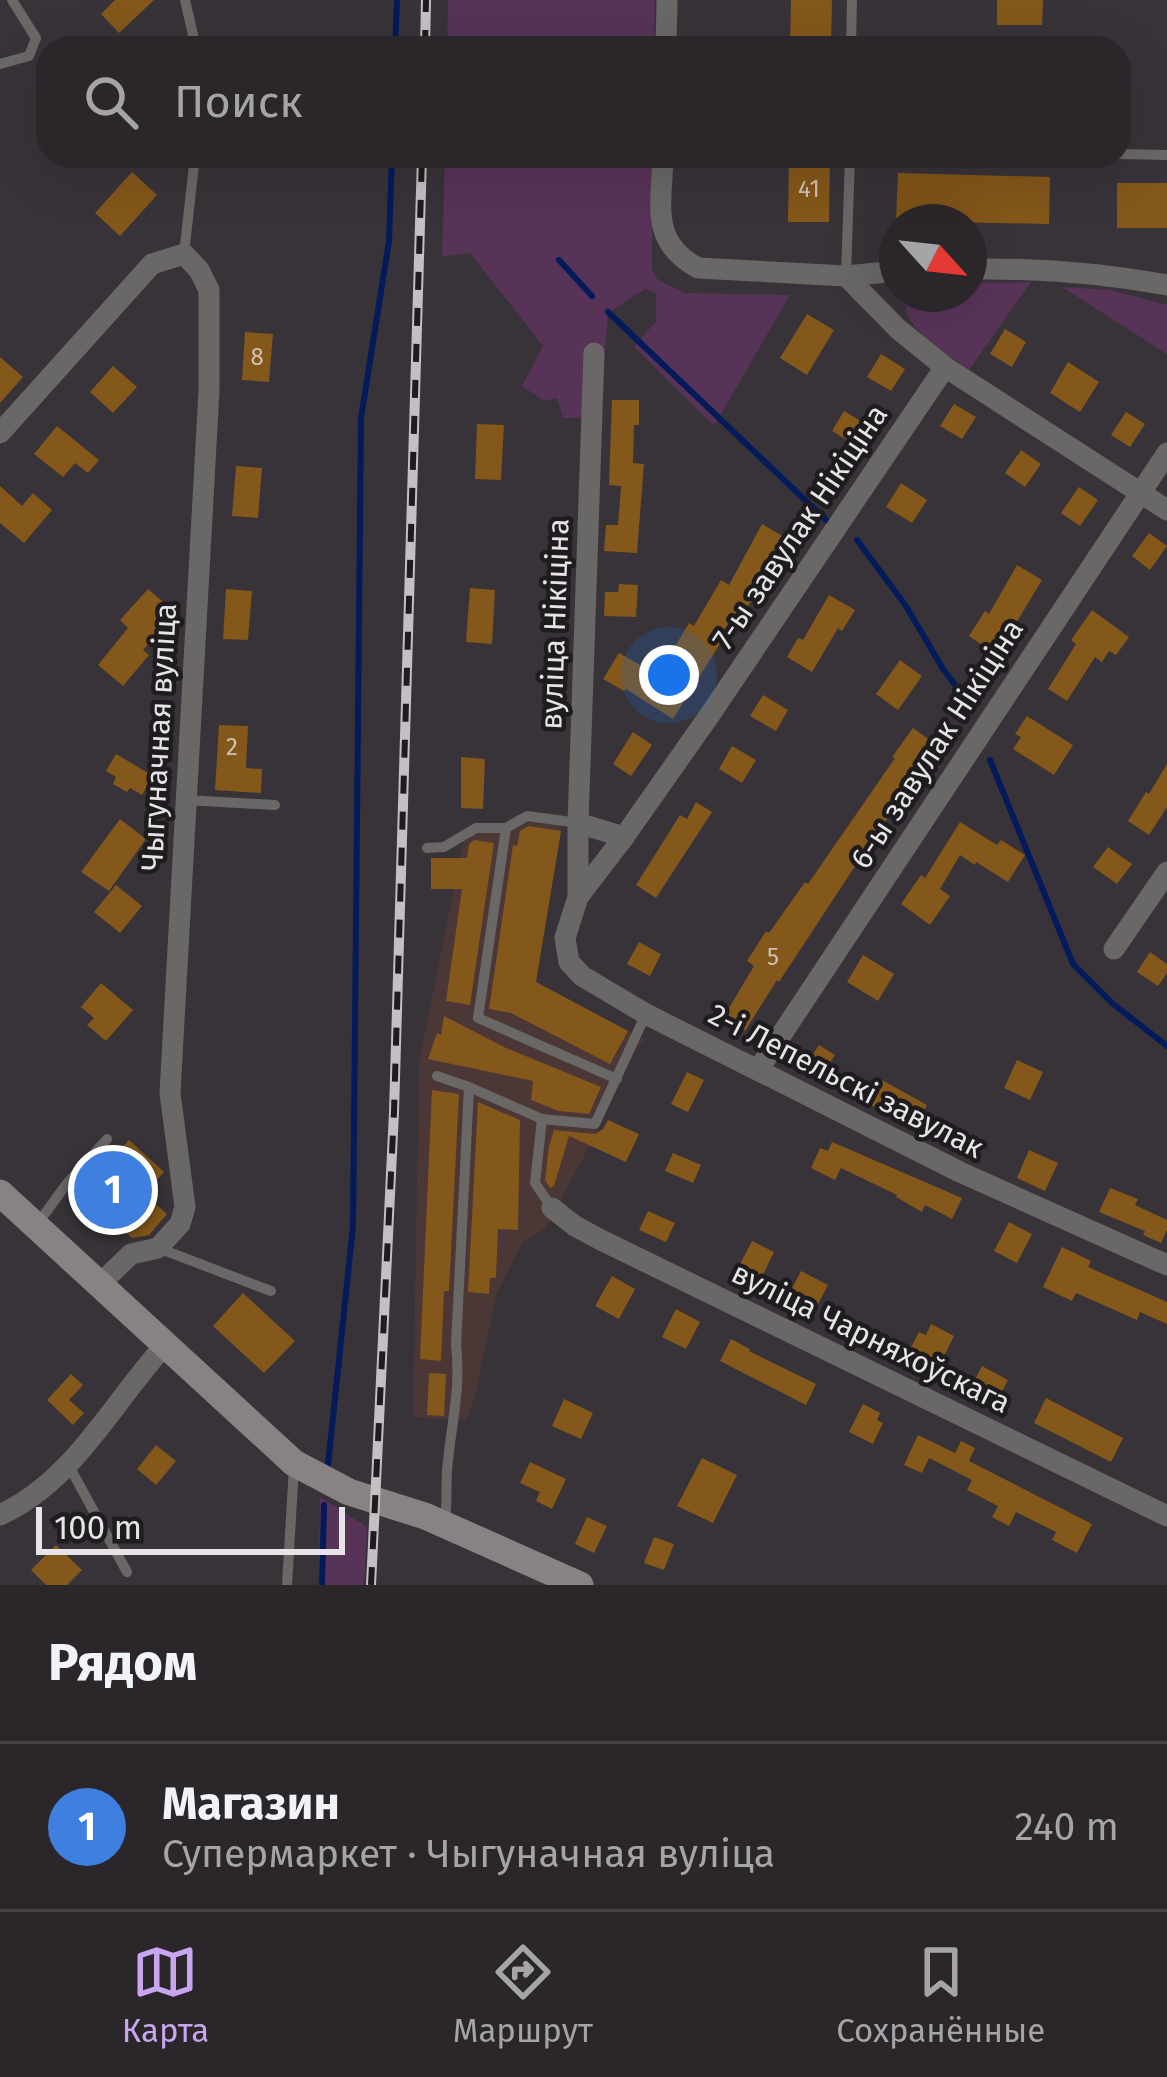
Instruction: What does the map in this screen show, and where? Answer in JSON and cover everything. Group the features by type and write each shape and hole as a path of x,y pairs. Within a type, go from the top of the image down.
{"street":[{"path":"666,36 667,0"},
{"path":"663,168 666,240 677,256 698,268 846,276 879,273"},
{"path":"0,433 142,272 184,254"},
{"name":"Чыгуначная вуліца","path":"158,1248 180,1224 185,1207 170,1093 209,391 209,290 184,254"},
{"path":"987,269 1113,275 1167,285"},
{"path":"846,276 898,329 945,367 1167,510"},
{"name":"вуліца Нікіціна","path":"578,897 594,353"},
{"name":"7-ы завулак Нікіціна","path":"578,897 624,837 945,367"},
{"name":"6-ы завулак Нікіціна","path":"758,1070 1167,453"},
{"path":"578,823 624,837"},
{"path":"1114,949 1167,872"},
{"name":"2-і Лепельскі завулак","path":"578,897 565,938 569,962 581,976 646,1014 960,1172 1167,1265"},
{"path":"0,1193 294,1463 349,1492 444,1524 580,1585"},
{"name":"вуліца Чарняхоўскага","path":"553,1208 601,1240 1167,1516"},
{"path":"99,1285 130,1254 158,1248"},
{"path":"0,1515 69,1466 165,1345"}],"lane":[{"path":"0,64 29,56 36,38 12,0"},
{"path":"185,0 193,36"},
{"path":"851,36 852,0"},
{"path":"1131,154 1167,154"},
{"path":"184,254 194,168"},
{"path":"846,276 850,168"},
{"path":"185,800 275,805"},
{"path":"427,848 444,847 476,828 506,828 526,816 578,823"},
{"path":"506,828 478,1018 616,1079"},
{"path":"436,1076 542,1119 595,1124 646,1014"},
{"path":"444,1524 460,1377 456,1346 469,1087"},
{"path":"542,1119 535,1184 553,1208"},
{"path":"36,1226 107,1139"},
{"path":"158,1248 271,1291"},
{"path":"287,1585 294,1463"},
{"path":"69,1466 127,1572"}],"shaded area":[{"path":"448,0 655,0 654,36 447,36"},
{"path":"445,168 652,168 652,270 658,280 684,293 790,295 714,426 634,347 656,321 656,293 645,289 608,313 602,388 583,418 563,418 557,398 544,401 522,386 543,346 470,253 442,256"},
{"path":"1031,282 969,370 916,329 907,312 987,312 987,283"},
{"path":"1062,287 1110,290 1167,305 1167,354"},
{"path":"525,812 564,814 536,982 644,1039 545,1229 523,1242 496,1296 466,1421 413,1417 419,1062 466,827 501,824"},
{"path":"320,1497 367,1527 364,1585 319,1585"}],"building":[{"path":"115,0 154,0 119,33 101,14"},
{"path":"791,0 832,0 831,36 790,36"},
{"path":"997,0 1043,0 1042,25 997,25"},
{"path":"789,168 830,168 829,222 788,222"},
{"path":"132,172 157,195 120,236 95,213"},
{"path":"898,173 1050,177 1049,224 987,223 987,204 897,204"},
{"path":"1117,183 1167,183 1167,228 1117,228"},
{"path":"807,314 834,330 807,375 780,358"},
{"path":"1005,329 1026,342 1012,367 990,354"},
{"path":"245,332 273,334 269,382 242,380"},
{"path":"881,354 905,369 891,391 867,377"},
{"path":"0,357 23,377 0,403"},
{"path":"1068,362 1099,382 1080,412 1050,393"},
{"path":"113,366 137,387 113,413 90,392"},
{"path":"612,400 639,400 633,463 644,464 637,553 604,551 606,525 618,525 621,486 609,485"},
{"path":"954,404 976,417 962,439 940,426"},
{"path":"844,411 867,425 855,445 832,431"},
{"path":"1126,412 1145,424 1130,447 1111,435"},
{"path":"477,424 504,425 501,480 475,479"},
{"path":"57,426 99,460 88,473 75,463 63,477 34,454"},
{"path":"1021,450 1041,464 1025,487 1005,473"},
{"path":"236,466 262,468 258,518 232,516"},
{"path":"901,483 927,500 912,523 886,507"},
{"path":"0,486 22,506 33,493 52,510 24,543 0,523"},
{"path":"1079,487 1098,500 1080,526 1061,513"},
{"path":"762,524 791,541 673,719 603,679 619,653 659,673 721,580 729,585"},
{"path":"1149,533 1167,546 1150,570 1132,556"},
{"path":"1017,565 1042,580 997,655 969,636 985,611 989,614"},
{"path":"619,584 638,585 636,617 604,616 605,592 618,592"},
{"path":"470,588 495,590 492,644 466,642"},
{"path":"148,589 176,613 143,650 149,655 123,686 98,665 128,628 120,620"},
{"path":"226,589 252,591 248,640 223,639"},
{"path":"829,595 855,610 842,631 838,628 812,672 787,657 798,638 803,640"},
{"path":"1092,610 1129,637 1116,655 1109,651 1102,662 1095,657 1067,701 1048,689 1076,644 1071,640"},
{"path":"900,660 922,676 898,710 876,694"},
{"path":"763,695 788,710 776,731 750,716"},
{"path":"1027,716 1073,745 1054,775 1013,749 1021,737 1015,734"},
{"path":"219,725 248,726 246,768 262,769 261,793 215,790"},
{"path":"913,728 938,746 745,1031 723,1018 754,966 747,961 766,931 808,884"},
{"path":"633,732 652,745 631,776 613,764"},
{"path":"732,746 756,760 742,783 719,769"},
{"path":"116,754 153,776 142,795 113,784 116,777 106,771"},
{"path":"461,757 485,759 483,809 461,808"},
{"path":"1167,764 1167,807 1149,835 1128,821"},
{"path":"696,802 712,812 656,898 636,885 680,815 687,819"},
{"path":"120,819 146,839 109,891 81,872"},
{"path":"960,822 997,845 1001,840 1025,855 1008,882 960,855 940,889 950,896 930,925 901,904 921,875 925,878"},
{"path":"529,826 561,831 536,982 628,1031 610,1064 511,1013 489,1009 513,845 517,846 520,831"},
{"path":"474,840 494,843 470,1005 446,1001 462,889 431,889 431,858 467,858"},
{"path":"1108,847 1132,864 1117,884 1093,867"},
{"path":"116,885 142,906 120,933 94,912"},
{"path":"639,942 661,954 650,976 627,964"},
{"path":"1150,952 1167,964 1158,986 1137,972"},
{"path":"863,955 894,974 878,1001 847,982"},
{"path":"101,983 133,1010 106,1041 87,1025 94,1018 81,1007"},
{"path":"444,1016 601,1087 589,1114 559,1111 531,1100 533,1081 428,1059 437,1033 441,1035"},
{"path":"819,1045 835,1055 819,1079 803,1069"},
{"path":"1017,1060 1043,1072 1030,1100 1004,1088"},
{"path":"687,1072 704,1080 688,1112 671,1104"},
{"path":"882,1080 927,1105 914,1129 869,1104"},
{"path":"432,1090 459,1094 441,1361 420,1359"},
{"path":"478,1102 520,1120 518,1230 498,1229 496,1278 490,1278 489,1294 468,1292"},
{"path":"608,1120 639,1134 626,1162 569,1136 550,1188 545,1180 554,1130 595,1134"},
{"path":"129,1140 164,1172 144,1194 167,1214 149,1235 132,1238 75,1188 103,1158 108,1163"},
{"path":"832,1142 962,1198 952,1219 925,1205 922,1212 841,1168 835,1180 811,1168 820,1148 828,1151"},
{"path":"1029,1150 1058,1163 1045,1191 1017,1178"},
{"path":"673,1153 701,1165 693,1183 665,1171"},
{"path":"1110,1188 1138,1199 1135,1205 1167,1220 1161,1243 1099,1212"},
{"path":"648,1211 675,1223 666,1242 639,1230"},
{"path":"1009,1222 1032,1234 1017,1263 994,1251"},
{"path":"752,1241 774,1252 760,1281 737,1270"},
{"path":"1062,1247 1091,1261 1088,1267 1167,1302 1167,1324 1140,1312 1137,1320 1076,1293 1072,1301 1043,1287"},
{"path":"801,1271 828,1285 815,1310 788,1296"},
{"path":"612,1276 635,1289 619,1319 595,1306"},
{"path":"243,1293 295,1341 264,1373 213,1326"},
{"path":"676,1309 700,1322 686,1349 662,1337"},
{"path":"931,1324 954,1336 935,1374 905,1359 919,1332 926,1335"},
{"path":"731,1339 816,1384 806,1405 720,1361"},
{"path":"982,1366 1008,1380 996,1403 970,1389"},
{"path":"429,1373 446,1374 444,1416 427,1415"},
{"path":"71,1374 83,1385 69,1400 84,1413 73,1425 47,1400"},
{"path":"1046,1398 1123,1438 1111,1462 1034,1423"},
{"path":"564,1399 593,1413 581,1439 552,1426"},
{"path":"863,1404 880,1413 877,1420 883,1423 873,1444 849,1432"},
{"path":"918,1435 955,1453 961,1441 975,1448 969,1461 1092,1524 1077,1553 1052,1540 1056,1532 1016,1512 1009,1526 992,1517 998,1506 967,1490 972,1480 929,1458 922,1473 904,1465"},
{"path":"156,1445 176,1461 156,1485 137,1469"},
{"path":"702,1458 737,1475 713,1523 677,1506"},
{"path":"530,1462 566,1479 552,1509 536,1501 540,1492 520,1483"},
{"path":"587,1517 607,1526 594,1553 575,1544"},
{"path":"654,1537 674,1544 664,1570 644,1563"},
{"path":"56,1545 82,1570 67,1585 46,1585 31,1570"}],"waterway":[{"path":"396,36 397,0"},
{"path":"328,1465 353,1226 361,418 389,241 392,168"},
{"path":"559,260 592,296"},
{"path":"608,312 826,520"},
{"path":"857,540 972,707"},
{"path":"990,760 1073,964 1112,1003 1167,1046"},
{"path":"322,1585 324,1505"}],"railway":[{"path":"425,36 426,0"},
{"path":"371,1585 394,1112 422,168"}],"place":[{"name":"Магазин","path":"113,1190"}]}
